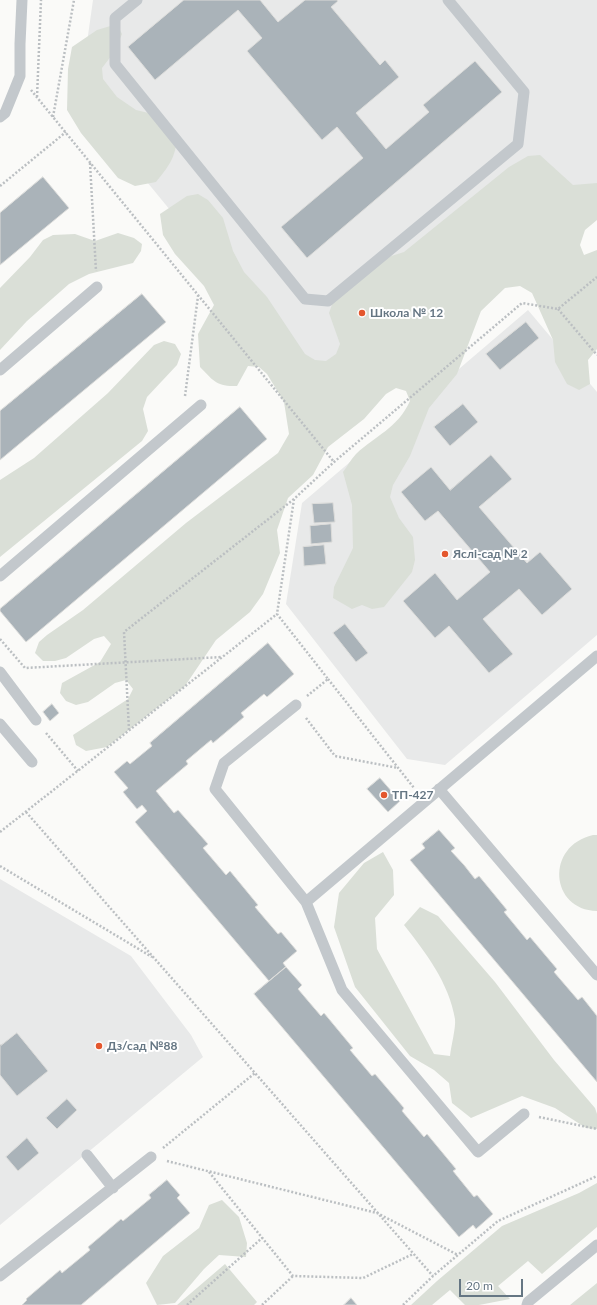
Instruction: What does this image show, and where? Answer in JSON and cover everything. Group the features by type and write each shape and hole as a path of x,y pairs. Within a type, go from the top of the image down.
{"lane":[{"path":"0,117 5,113 20,76 22,0"},
{"path":"137,0 115,18 116,64 305,299 328,301 518,144 524,92 448,0"},
{"path":"0,370 97,287"},
{"path":"0,576 201,405"},
{"path":"306,902 597,656"},
{"path":"0,672 36,720"},
{"path":"296,705 224,763 215,789 306,902 342,990 478,1152 524,1114"},
{"path":"0,724 32,762"},
{"path":"439,789 597,975"},
{"path":"87,1154 113,1188"},
{"path":"0,1276 151,1157"},
{"path":"527,1305 528,1302 597,1246"}],"path":[{"path":"37,97 41,0"},
{"path":"53,117 74,0"},
{"path":"20,76 334,462"},
{"path":"0,186 66,132"},
{"path":"90,162 97,287"},
{"path":"558,309 597,277"},
{"path":"182,421 198,295"},
{"path":"129,730 124,632 294,499 334,462 522,303 558,309 597,355"},
{"path":"0,832 277,614 294,499"},
{"path":"277,614 425,802"},
{"path":"0,639 25,668 222,657"},
{"path":"328,679 296,705 335,756 398,768"},
{"path":"36,720 78,771"},
{"path":"26,812 433,1276"},
{"path":"0,866 154,959"},
{"path":"151,1157 255,1072"},
{"path":"524,1114 597,1129"},
{"path":"151,1157 377,1212 458,1254"},
{"path":"208,1171 293,1276"},
{"path":"403,1305 433,1276 498,1221 597,1176"},
{"path":"187,1305 262,1238"},
{"path":"262,1305 293,1276 363,1278 413,1254"}],"shaded area":[{"name":"Школа № 12","path":"93,0 597,0 597,205 343,421 79,99"},
{"path":"117,24 122,34 115,51 102,68 103,79 117,97 136,110 161,116 177,139 173,157 156,182 135,186 118,178 81,133 67,110 68,69 72,47 97,30"},
{"path":"540,155 573,185 597,183 597,220 585,230 580,245 584,255 597,250 597,349 588,360 590,384 579,390 567,384 555,362 553,340 532,293 520,286 505,288 481,311 457,374 429,408 410,456 393,485 390,497 399,518 413,537 415,560 412,572 384,607 372,609 362,605 352,609 333,598 334,587 353,548 352,505 343,472 356,454 386,431 405,411 410,401 406,391 396,388 386,394 364,419 328,447 313,475 288,498 277,530 280,553 263,594 250,612 216,640 185,686 107,747 86,751 76,745 73,735 128,699 133,689 126,680 115,683 88,702 76,705 66,701 60,693 62,683 100,662 111,644 104,636 94,639 66,658 55,661 43,661 35,653 39,642 83,610 186,523 278,453 289,434 284,402 267,374 259,367 248,366 237,386 230,386 219,384 208,376 200,367 198,334 214,305 204,286 175,254 163,235 160,214 187,196 198,194 208,200 223,218 233,251 244,272 267,297 305,354 315,360 326,361 336,354 340,344 329,313 333,302 382,259 404,252 509,167 528,156"},
{"path":"118,233 134,238 142,244 141,251 133,263 89,274 69,284 27,321 0,350 0,288 30,257 43,240 53,235 75,234 95,241"},
{"name":"Яслі-сад № 2","path":"528,310 597,392 597,635 445,765 407,759 286,604 302,503"},
{"path":"164,341 175,344 181,354 177,365 147,397 143,409 148,431 142,441 0,557 0,480 34,458 108,393 154,345"},
{"path":"597,835 597,911 581,908 570,900 562,889 559,877 561,864 567,851 577,841"},
{"path":"383,852 393,870 394,895 375,918 377,949 434,1054 450,1056 455,1019 448,993 436,969 404,925 420,907 438,916 495,982 554,1060 595,1108 597,1114 597,1129 586,1128 555,1108 522,1096 471,1118 452,1103 449,1083 434,1070 410,1056 355,987 334,927 339,893 364,863"},
{"name":"Дз/сад №88","path":"0,879 131,956 191,1035 203,1057 0,1225"},
{"path":"597,1183 597,1227 542,1274 528,1261 498,1286 510,1299 479,1305 465,1305 450,1290 432,1305 411,1305 502,1226 579,1193"},
{"path":"222,1200 239,1217 247,1243 246,1257 219,1255 204,1269 175,1303 157,1305 146,1283 163,1256 199,1228 209,1205"},
{"path":"225,1264 257,1302 254,1305 177,1305"},
{"path":"597,1283 597,1305 570,1305"}],"building":[{"path":"184,0 260,0 278,22 305,0 337,0 338,1 331,7 380,65 385,60 399,77 356,113 386,149 429,112 423,105 475,61 502,92 307,258 281,227 363,158 337,127 322,140 247,51 262,38 238,10 155,80 128,47"},
{"path":"43,177 69,208 0,265 0,213"},
{"path":"142,294 166,322 0,460 0,411"},
{"path":"526,322 539,338 500,370 486,354"},
{"path":"463,404 478,422 450,446 434,427"},
{"path":"240,407 267,439 26,642 0,611 0,609"},
{"path":"491,455 512,479 479,507 527,563 540,552 572,589 542,615 519,589 483,619 513,654 489,673 449,626 435,638 403,601 435,573 457,600 490,572 438,511 425,521 401,492 431,467 450,490"},
{"path":"333,503 335,522 314,523 312,504"},
{"path":"331,524 332,542 311,544 310,526"},
{"path":"324,545 326,564 304,566 303,547"},
{"path":"345,624 368,653 356,662 333,633"},
{"path":"268,643 294,674 267,697 264,694 241,713 244,717 213,743 211,740 186,761 188,764 156,791 174,813 178,810 208,844 203,848 226,875 230,871 258,905 255,907 278,934 281,932 297,951 283,963 286,967 269,981 135,822 147,811 142,805 137,809 123,792 128,788 114,772 127,761 130,764 152,746 150,743"},
{"path":"52,704 59,713 50,721 43,712"},
{"name":"ТП-427","path":"380,778 400,801 388,812 367,789"},
{"path":"439,830 455,848 451,851 475,879 479,876 507,910 504,912 527,940 530,937 557,969 554,972 578,1000 582,997 597,1016 597,1082 410,860 425,848 422,844"},
{"path":"286,967 302,985 298,989 321,1016 324,1013 353,1048 350,1050 372,1076 375,1074 404,1108 402,1111 424,1137 427,1134 456,1169 453,1171 474,1197 477,1195 493,1214 476,1229 473,1225 459,1237 254,994"},
{"path":"17,1033 48,1071 17,1096 0,1075 0,1044 1,1045"},
{"path":"67,1099 77,1110 57,1129 46,1118"},
{"path":"27,1138 39,1153 18,1171 6,1157"},
{"path":"167,1180 180,1195 177,1198 190,1213 81,1305 22,1305 27,1300 26,1299 60,1270 62,1273 90,1250 88,1247 121,1219 123,1221 151,1198 149,1195"},
{"path":"351,1298 357,1305 344,1305"}],"place":[{"name":"Школа № 12","path":"362,313"},
{"name":"Яслі-сад № 2","path":"445,554"},
{"name":"ТП-427","path":"384,795"},
{"name":"Дз/сад №88","path":"99,1046"}]}
